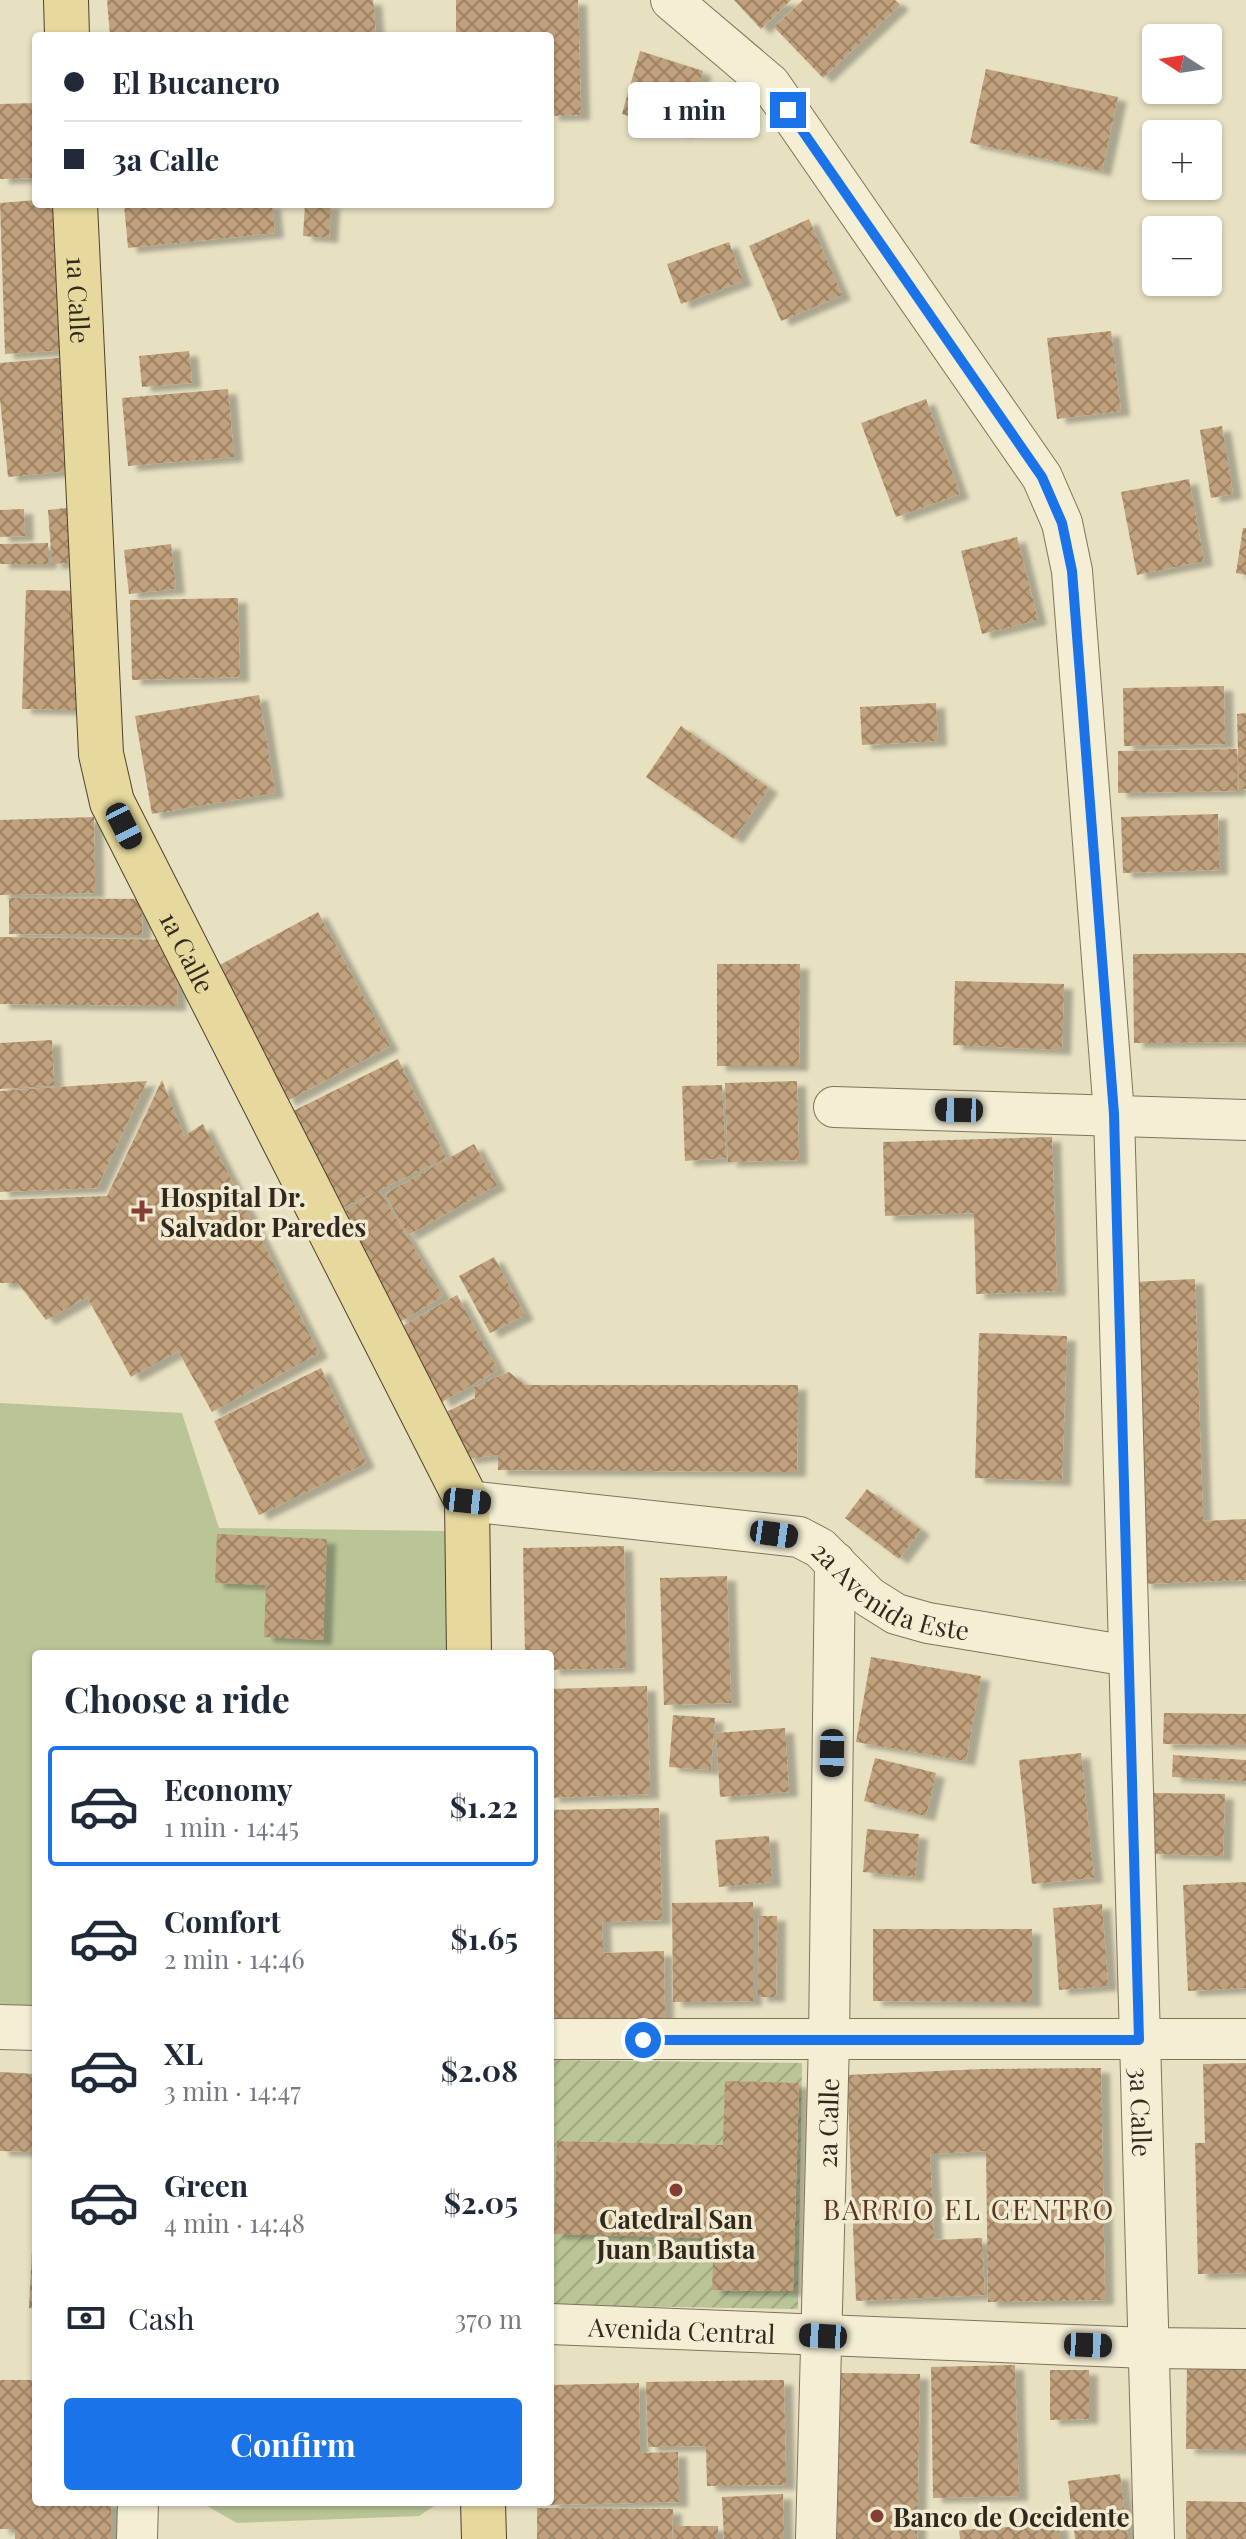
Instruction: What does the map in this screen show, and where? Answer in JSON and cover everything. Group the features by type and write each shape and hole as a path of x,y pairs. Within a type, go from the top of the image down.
{"main road":[{"path":"66,0 67,32"},
{"name":"1a Calle","path":"75,208 101,754 112,802 467,1501 469,1650"},
{"path":"483,2506 484,2539"}],"street":[{"name":"3a Calle","path":"671,0 770,84 1042,477 1062,523 1073,586 1114,1114 1154,2539"},
{"path":"834,1107 1246,1120"},
{"name":"2a Avenida Este","path":"467,1501 799,1537 820,1548 869,1597 896,1614 928,1623 1129,1656"},
{"name":"2a Calle","path":"816,2539 829,2040 835,1562"},
{"path":"0,2027 32,2028"},
{"path":"554,2039 1246,2039"},
{"name":"Avenida Central","path":"554,2324 1147,2348 1246,2349"},
{"path":"137,2539 138,2506"}],"green space":[{"path":"0,1403 182,1413 219,1528 447,1531 447,1650 32,1650 32,2009 0,2009"},
{"path":"554,2060 802,2063 798,2309 554,2305","holes":["799,2083 793,2291 713,2290 714,2238 557,2141 723,2145"]},
{"path":"207,2506 434,2506 419,2516 237,2523"}],"building":[{"path":"107,0 373,0 376,32 110,32"},
{"path":"456,0 578,0 581,115 554,116 554,32 456,32"},
{"path":"734,0 791,0 761,29"},
{"path":"803,0 895,0 900,5 823,78 774,27"},
{"path":"640,51 703,71 684,133 622,114"},
{"path":"986,69 1118,97 1102,171 970,143"},
{"path":"32,103 32,178 0,179 0,104"},
{"path":"32,200 32,208 62,208 70,350 5,354 0,203"},
{"path":"124,208 272,208 275,233 128,248"},
{"path":"305,208 331,208 329,238 303,236"},
{"path":"809,219 842,295 781,321 749,246"},
{"path":"729,242 743,281 681,304 667,264"},
{"path":"1111,331 1121,411 1057,419 1047,338"},
{"path":"189,351 192,383 142,387 139,356"},
{"path":"70,357 80,470 8,477 0,399 0,363"},
{"path":"228,389 234,457 128,466 122,398"},
{"path":"926,399 960,494 896,517 861,423"},
{"path":"1222,426 1233,494 1211,498 1200,430"},
{"path":"1189,479 1204,561 1137,575 1121,492"},
{"path":"74,507 78,562 52,564 48,510"},
{"path":"24,509 25,536 0,537 0,510"},
{"path":"1243,528 1246,528 1246,575 1236,573"},
{"path":"1017,537 1038,620 982,634 961,551"},
{"path":"48,543 48,564 0,564 0,544"},
{"path":"171,544 176,589 129,594 124,550"},
{"path":"26,590 81,591 77,710 22,709"},
{"path":"238,598 240,677 132,680 130,600"},
{"path":"1224,686 1225,744 1124,746 1123,688"},
{"path":"259,695 275,793 152,814 135,716"},
{"path":"936,703 938,741 862,745 860,707"},
{"path":"1246,713 1246,789 1239,790 1237,714"},
{"path":"681,726 769,788 734,839 646,777"},
{"path":"1237,749 1237,791 1118,793 1118,751"},
{"path":"1218,814 1219,870 1123,873 1121,817"},
{"path":"94,817 95,893 0,895 0,820"},
{"path":"9,898 143,899 142,935 9,934"},
{"path":"318,912 390,1046 287,1101 216,967"},
{"path":"0,937 178,940 177,1006 0,1004"},
{"path":"1246,953 1246,1042 1134,1043 1133,954"},
{"path":"717,964 800,964 799,1066 717,1066"},
{"path":"955,981 1064,984 1062,1050 953,1045"},
{"path":"52,1040 54,1086 0,1089 0,1043"},
{"path":"398,1059 446,1158 330,1214 283,1116"},
{"path":"162,1080 184,1136 203,1124 319,1353 212,1412 178,1351 131,1377 87,1297 46,1320 18,1283 0,1283 0,1200 107,1196"},
{"path":"147,1081 97,1188 0,1192 0,1091"},
{"path":"797,1081 799,1160 728,1162 725,1083"},
{"path":"722,1085 726,1158 685,1161 682,1086"},
{"path":"1052,1137 1057,1291 976,1294 974,1213 885,1216 883,1142"},
{"path":"474,1144 497,1185 408,1235 385,1194"},
{"path":"379,1190 443,1296 400,1322 336,1217"},
{"path":"494,1257 525,1315 490,1333 459,1276"},
{"path":"1195,1279 1203,1521 1246,1519 1246,1580 1143,1584 1133,1282"},
{"path":"457,1295 498,1370 442,1402 401,1327"},
{"path":"979,1333 1067,1336 1062,1481 975,1478"},
{"path":"321,1368 366,1463 259,1515 214,1421"},
{"path":"509,1372 525,1385 798,1385 797,1472 498,1470 498,1455 467,1459 444,1413 475,1398 474,1387"},
{"path":"867,1489 921,1530 899,1559 845,1518"},
{"path":"217,1534 327,1539 323,1640 264,1637 266,1585 215,1583"},
{"path":"624,1546 626,1668 554,1670 554,1650 525,1650 523,1548"},
{"path":"727,1576 731,1703 664,1705 660,1578"},
{"path":"871,1657 981,1676 966,1761 856,1742"},
{"path":"647,1686 650,1794 554,1798 554,1689"},
{"path":"1164,1713 1246,1714 1246,1745 1163,1744"},
{"path":"673,1715 715,1718 711,1770 669,1767"},
{"path":"785,1728 789,1792 720,1797 716,1733"},
{"path":"1081,1753 1094,1878 1032,1884 1019,1760"},
{"path":"1173,1755 1246,1760 1246,1781 1172,1777"},
{"path":"875,1758 936,1773 926,1816 864,1801"},
{"path":"1153,1793 1225,1794 1223,1856 1152,1854"},
{"path":"659,1808 662,1920 602,1922 603,1953 664,1951 665,2021 554,2024 554,1810"},
{"path":"867,1829 919,1834 915,1877 863,1872"},
{"path":"769,1836 772,1882 719,1887 715,1840"},
{"path":"1246,1882 1246,1988 1188,1991 1183,1885"},
{"path":"753,1902 753,2001 673,2002 672,1903"},
{"path":"1102,1904 1108,1986 1059,1990 1053,1908"},
{"path":"759,1916 777,1916 776,1997 758,1997"},
{"path":"873,1929 1032,1929 1032,2002 873,2001"},
{"path":"1246,2063 1246,2273 1198,2274 1195,2143 1205,2143 1203,2064"},
{"path":"1101,2068 1105,2300 988,2302 986,2151 930,2154 934,2240 982,2238 985,2295 856,2301 847,2075"},
{"path":"0,2072 32,2074 32,2152 0,2151"},
{"name":"Catedral San Juan Bautista","path":"725,2081 799,2083 793,2291 712,2290 714,2238 554,2234 557,2141 723,2145"},
{"path":"32,2250 32,2308 29,2308"},
{"path":"1187,2358 1246,2359 1246,2450 1186,2449"},
{"path":"1015,2365 1019,2496 933,2498 931,2367"},
{"path":"1050,2370 1089,2370 1089,2419 1050,2420"},
{"path":"840,2373 920,2374 917,2539 837,2539"},
{"path":"0,2380 32,2380 32,2506 111,2506 111,2539 15,2539 15,2529 0,2529"},
{"path":"784,2380 786,2485 707,2486 706,2446 648,2447 646,2382"},
{"path":"639,2383 640,2453 678,2452 679,2502 554,2505 554,2385"},
{"path":"1120,2474 1128,2539 1075,2539 1068,2481"},
{"path":"783,2494 784,2539 724,2539 722,2497"},
{"path":"1186,2501 1246,2502 1246,2539 1186,2539"},
{"path":"537,2508 673,2509 672,2539 537,2539"},
{"path":"1059,2524 1060,2539 960,2539 959,2530"},
{"path":"674,2526 718,2526 718,2539 674,2539"}],"place":[{"name":"Hospital Dr. Salvador Paredes","path":"142,1211"},
{"name":"Catedral San Juan Bautista","path":"676,2190"},
{"name":"Banco de Occidente","path":"877,2516"}],"district":[{"name":"BARRIO EL CENTRO","path":"969,2208"}],"route":[{"path":"643,2040 1139,2040 1114,1114 1072,571 1062,523 1042,477 788,110"}]}
